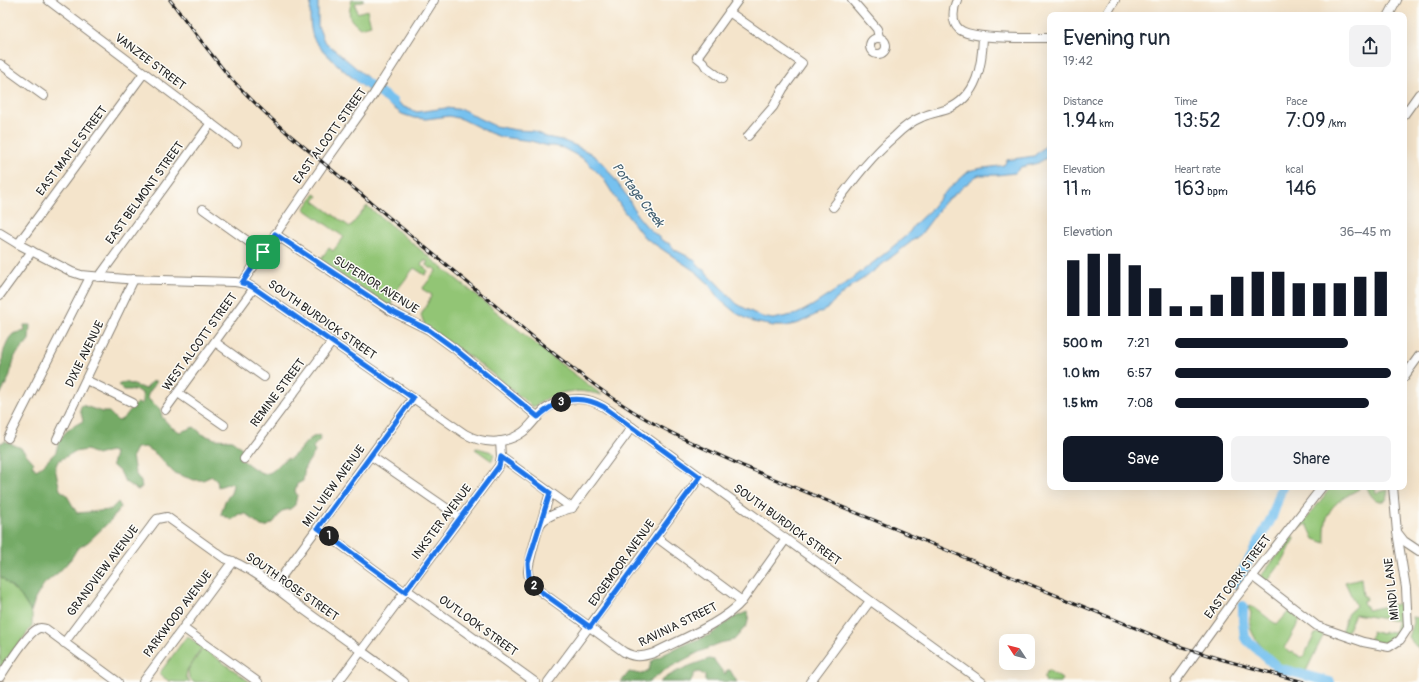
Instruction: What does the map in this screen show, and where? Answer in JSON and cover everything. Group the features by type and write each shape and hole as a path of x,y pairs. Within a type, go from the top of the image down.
{"street":[{"name":"VANZEE STREET","path":"48,0 237,143"},
{"name":"EAST ALCOTT STREET","path":"242,283 379,87 434,0"},
{"path":"722,79 706,67 697,57 738,0"},
{"path":"852,0 872,21 880,38"},
{"path":"957,0 954,16 959,30 983,37 1047,38"},
{"path":"1108,12 1114,0"},
{"path":"1391,12 1397,0"},
{"path":"729,12 802,63 783,89 773,107 748,136"},
{"path":"833,207 859,173 894,136 921,117 948,109 956,105 966,96 973,87 980,68 982,60 983,37"},
{"path":"0,64 44,96"},
{"name":"EAST MAPLE STREET","path":"18,244 144,73"},
{"path":"1407,111 1419,94"},
{"name":"EAST BELMONT STREET","path":"8,438 94,277 211,123"},
{"path":"203,209 263,252"},
{"name":"SOUTH BURDICK STREET","path":"0,232 18,244 72,272 94,277 247,284 472,438 490,442 500,441"},
{"name":"SUPERIOR AVENUE","path":"275,234 391,311 429,330 455,349 538,417"},
{"path":"0,295 32,251"},
{"name":"DIXIE AVENUE","path":"57,439 134,279"},
{"name":"WEST ALCOTT STREET","path":"165,410 254,288"},
{"path":"215,342 264,377"},
{"name":"REMINE STREET","path":"244,459 332,342"},
{"path":"1407,373 1419,356"},
{"path":"86,380 133,403"},
{"path":"178,393 224,425"},
{"name":"MILLVIEW AVENUE","path":"274,587 372,456 413,398"},
{"name":"SOUTH BURDICK STREET","path":"538,417 555,404 573,399 587,400 596,403 632,427 982,682"},
{"path":"500,441 519,434 528,428 538,417"},
{"path":"541,523 550,517 572,508 632,427"},
{"name":"INKSTER AVENUE","path":"338,682 499,466 501,457 500,441"},
{"path":"372,456 461,518"},
{"path":"501,457 572,508"},
{"name":"EDGEMOOR AVENUE","path":"548,682 700,477"},
{"name":"EAST CORK STREET","path":"1175,682 1252,576 1320,490"},
{"name":"MINDI LANE","path":"1252,576 1317,626 1362,642 1388,646 1400,640 1408,628 1406,588 1397,532 1393,490"},
{"path":"550,493 528,563 529,578 536,588 590,627"},
{"name":"SOUTH ROSE STREET","path":"164,517 170,519 224,558 247,568 404,682"},
{"name":"GRANDVIEW AVENUE","path":"64,643 153,524 157,519 164,517"},
{"name":"OUTLOOK STREET","path":"318,528 535,682"},
{"path":"1397,532 1404,541 1419,550"},
{"path":"656,537 742,600"},
{"name":"RAVINIA STREET","path":"590,627 624,652 634,657 654,653 717,621 734,610 786,539"},
{"name":"PARKWOOD AVENUE","path":"143,682 233,561"},
{"path":"810,682 870,601"},
{"path":"0,677 33,631 40,628 46,629 118,682"},
{"path":"183,628 258,682"}],"green space":[{"path":"352,0 364,0 362,2 355,3 357,13 367,10 371,25 360,28 353,22 349,13"},
{"path":"315,194 318,196 314,201 350,227 367,206 553,358 602,395 590,392 573,391 561,393 549,397 533,407 480,364 425,326 421,315 432,295 422,289 437,270 435,270 435,268 430,268 426,264 428,262 424,260 421,264 428,271 425,275 414,268 391,298 394,309 319,261 329,248 333,251 344,237 304,209"},
{"path":"24,325 30,325 29,340 15,356 9,378 0,395 0,380 5,346 13,334 25,331"},
{"path":"156,381 147,398 161,410 162,417 171,427 180,432 194,427 202,434 215,439 232,440 243,449 239,458 260,472 271,472 283,461 288,458 290,459 312,438 320,435 320,440 313,447 315,452 305,467 303,481 297,484 295,491 297,495 295,505 290,509 282,511 274,522 266,527 261,526 246,514 239,514 231,520 221,514 225,501 231,493 233,485 231,483 218,487 217,480 212,476 203,480 194,480 174,473 156,454 145,447 136,448 132,456 135,473 141,482 142,487 138,490 125,482 121,473 112,465 115,453 110,451 97,455 87,450 74,452 58,461 55,468 60,490 66,494 77,513 110,510 118,502 121,507 111,520 88,542 77,549 71,559 59,572 44,584 35,599 31,612 21,596 0,576 0,442 5,441 21,448 34,463 32,465 36,470 56,452 60,440 65,432 83,421 80,409 82,405 102,412 109,412 118,421 121,420 137,403 141,404 143,402 142,393 136,390 123,390 118,385 125,382 146,389 151,382"},
{"path":"477,448 492,452 494,454 492,461 475,449"},
{"path":"1329,490 1357,490 1342,499 1331,509 1326,523 1325,543 1314,539 1307,524 1299,529"},
{"path":"1368,490 1376,490 1376,493 1388,490 1386,500 1382,501 1376,500"},
{"path":"1293,536 1294,539 1285,558 1267,582 1260,577"},
{"path":"0,576 21,596 32,614 32,626 0,671"},
{"path":"1361,578 1363,596 1365,596 1366,600 1363,600 1364,606 1366,606 1367,610 1398,604 1399,602 1404,605 1403,628 1398,637 1394,640 1384,643 1369,640 1372,631 1382,634 1383,632 1395,633 1397,621 1355,614 1346,634 1341,632 1348,613 1356,606 1345,582"},
{"path":"1250,606 1255,608 1277,625 1289,611 1300,620 1285,647 1289,653 1292,652 1303,658 1315,634 1324,634 1305,673 1279,665 1264,652 1251,629 1251,613 1248,607"},
{"path":"747,612 749,616 747,625 734,640 720,643 697,653 665,670 649,682 621,682 629,672 641,674 649,670 651,662 655,659 682,645 710,635 733,618"},
{"path":"1412,617 1419,618 1419,650 1408,637 1413,622"},
{"path":"187,636 202,647 187,670 186,677 190,682 174,682 172,680 170,682 159,674"},
{"path":"203,648 250,682 193,682 189,678 188,670"},
{"path":"709,659 714,660 725,675 727,670 730,670 737,682 705,681 705,675 699,672 695,673 690,682 660,682 677,671"},
{"path":"1048,670 1062,679 1060,682 1045,682 1046,680 1043,678"}],"water":[{"path":"311,0 318,0 318,26 324,41 368,78 373,85 369,91 338,65 316,42 311,28"},
{"path":"385,93 404,107 417,112 446,108 464,110 495,126 516,130 533,131 546,137 561,140 574,145 590,153 605,166 627,196 637,215 647,227 663,241 670,244 675,250 693,259 737,304 762,317 773,319 797,314 844,285 908,234 915,224 931,209 942,195 969,171 1004,165 1007,160 1034,156 1047,145 1047,158 1038,163 1021,167 1015,173 979,175 975,177 944,203 921,234 866,277 853,285 827,309 799,323 786,326 774,326 753,322 736,313 719,299 707,282 696,272 644,237 623,210 603,178 580,157 563,148 548,146 531,141 501,137 462,119 449,116 426,119 414,118 402,114 381,99"}],"waterway":[{"name":"Portage Creek","path":"361,79 393,102"},
{"path":"1235,584 1272,517 1281,490"},
{"path":"1243,606 1245,638 1278,668 1330,682"}],"railway":[{"path":"170,0 228,75 285,131 549,350 583,377 644,418 686,440 743,466 1179,646 1304,682"}],"route":[{"path":"275,234 391,311 429,330 455,349 538,417 549,407 563,401 580,399 592,401 604,407 700,477 590,627 536,588 529,578 528,563 550,493 501,457 499,466 405,592 318,528 413,398 254,288 242,283 263,252 275,234"}]}
